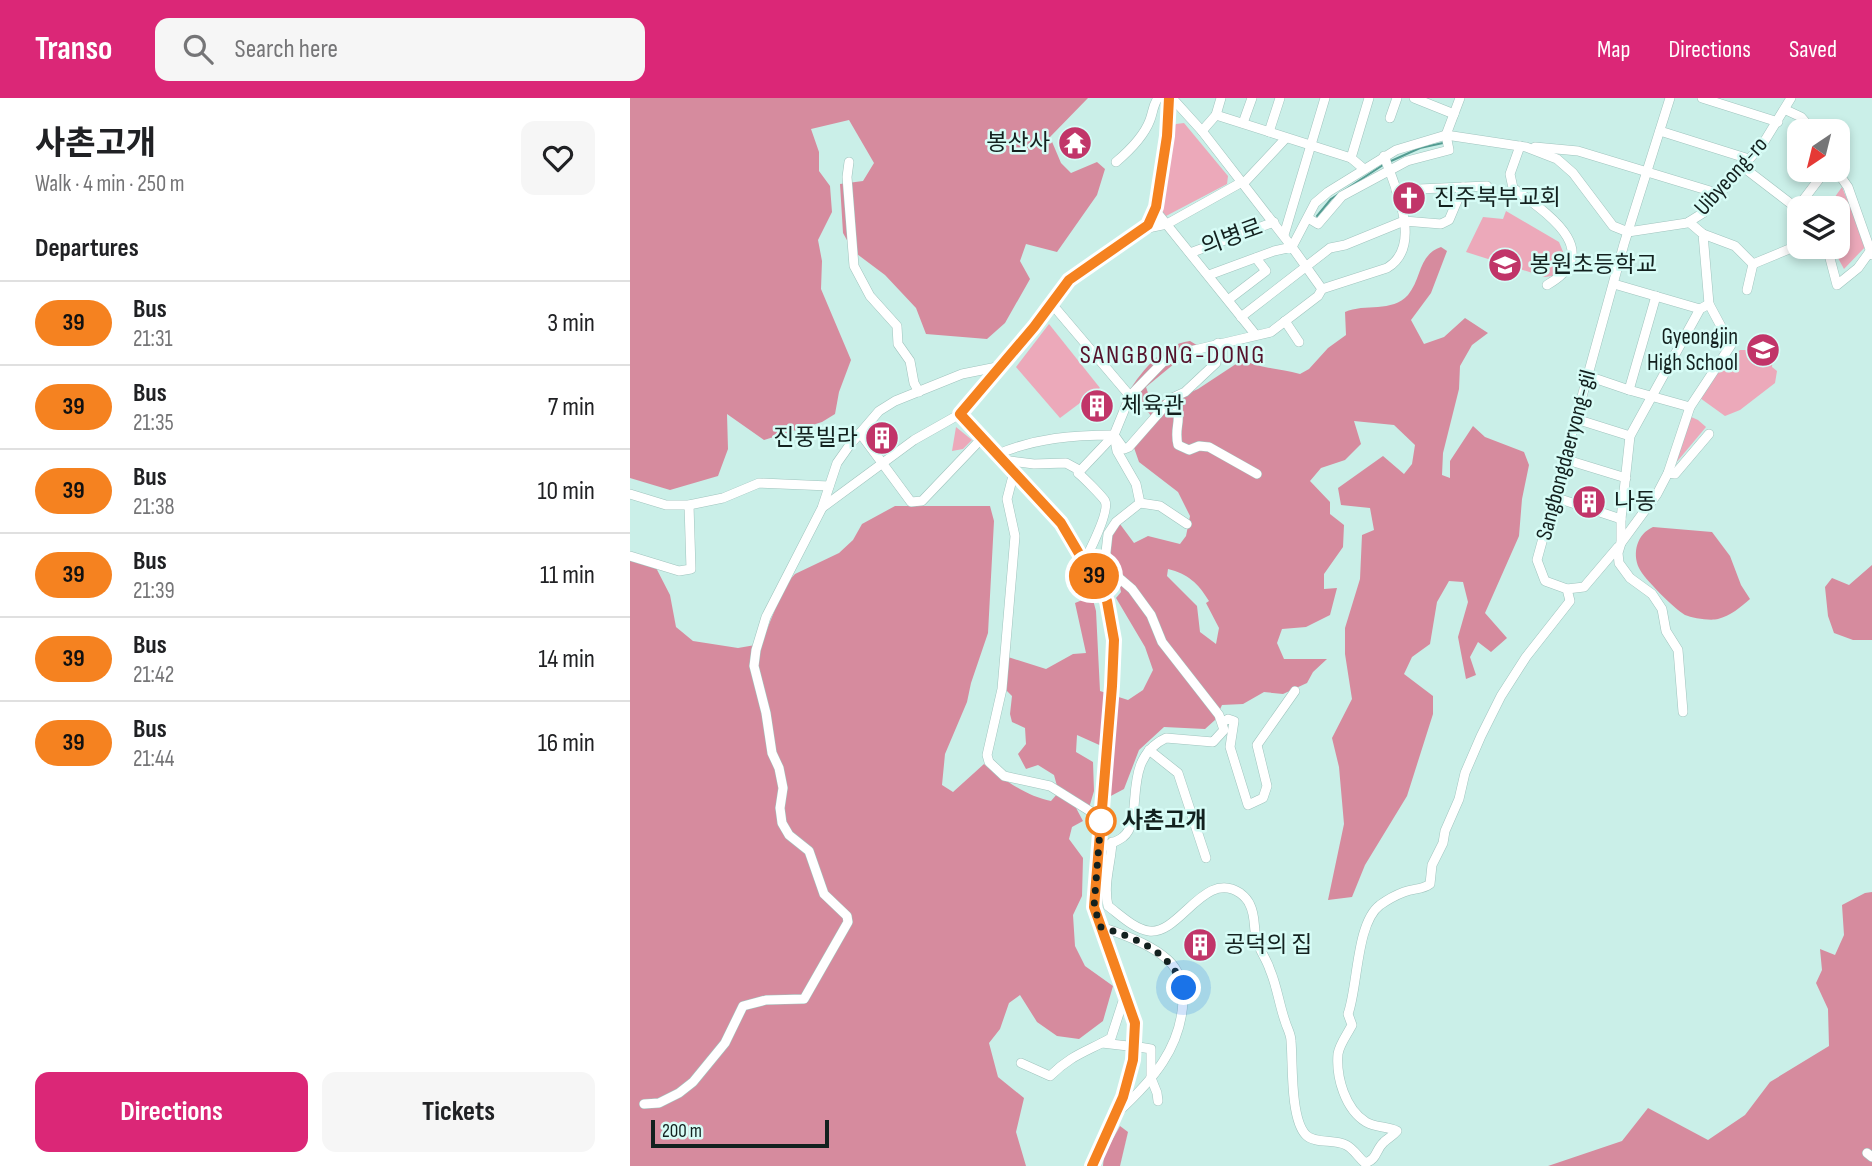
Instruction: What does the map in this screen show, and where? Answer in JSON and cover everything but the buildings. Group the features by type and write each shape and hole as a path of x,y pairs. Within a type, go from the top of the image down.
{"main road":[{"path":"1092,1166 1116,1114 1133,1060 1135,1023 1094,907 1114,640 1107,601 1085,559 1061,523 960,414 1002,366 1069,280 1148,225 1156,207 1170,98"}],"street":[{"path":"1116,162 1135,143 1149,122 1158,98"},
{"path":"1170,98 1202,131 1284,235 1322,289"},
{"path":"1202,131 1216,115 1221,98"},
{"path":"1243,123 1252,98"},
{"path":"1269,132 1280,98"},
{"path":"1284,235 1325,98"},
{"path":"1351,158 1369,98"},
{"path":"1390,118 1396,98"},
{"path":"1414,98 1454,114"},
{"path":"1308,218 1318,224 1342,196 1419,156 1449,150 1446,135 1460,98"},
{"name":"Sangbongdaeryong-gil","path":"1567,589 1545,581 1538,560 1629,232 1670,98"},
{"path":"1703,98 1778,122"},
{"name":"Uibyeong-ro","path":"1629,232 1689,222 1703,214 1778,122 1791,98"},
{"path":"1786,110 1803,119"},
{"path":"1216,115 1351,158 1364,169"},
{"path":"1660,131 1746,163 1787,199"},
{"path":"1209,275 1292,247 1315,203 1328,191 1384,156 1446,135 1578,151 1720,194"},
{"path":"1143,229 1167,224 1242,183 1286,138"},
{"path":"1523,146 1557,159 1573,173 1613,226 1629,232"},
{"path":"1523,146 1510,174 1513,188 1549,215 1569,236 1571,244 1569,265 1564,275 1547,285"},
{"path":"1079,470 1114,435 1130,396 1163,362 1186,352 1271,332 1318,296 1322,289 1395,263 1402,255 1404,221 1384,156"},
{"path":"849,162 847,177 854,266 870,296 897,326 898,344 910,361 914,383 919,392"},
{"path":"1830,259 1838,285 1872,252 1844,182"},
{"path":"1396,190 1487,186"},
{"path":"1241,317 1330,247 1345,245 1404,221 1441,224 1449,220 1463,187"},
{"path":"1156,207 1255,334"},
{"name":"의병로","path":"1190,253 1274,222"},
{"path":"1689,222 1703,234 1735,246 1753,264"},
{"path":"1112,842 1105,894 1108,906 1142,928 1149,931 1164,928 1187,908 1218,888 1224,887 1239,892 1249,901 1255,918 1256,939 1271,971 1291,1038 1291,1079 1301,1126 1306,1135 1317,1140 1332,1140 1344,1144 1353,1149 1365,1163 1372,1160 1380,1145 1397,1131 1363,1120 1346,1097 1339,1081 1338,1053 1352,1025 1348,1014 1353,1000 1355,971 1364,941 1363,933 1378,906 1407,891 1423,889 1430,884 1432,865 1459,799 1465,773 1502,696 1526,657 1570,601 1567,589 1584,587 1657,494 1668,473 1690,407 1731,345 1705,306 1703,234"},
{"path":"1753,264 1787,250"},
{"path":"1228,300 1266,271 1256,258"},
{"path":"1747,290 1753,264"},
{"path":"1614,285 1705,306"},
{"path":"1629,390 1656,296"},
{"path":"1051,303 1130,396"},
{"path":"1683,712 1678,650 1666,631 1662,609 1652,594 1630,578 1619,563 1618,553 1630,436 1651,395 1705,306"},
{"path":"1285,321 1299,342"},
{"path":"1114,435 1124,449 1129,447 1172,398 1185,392 1216,363 1218,344"},
{"path":"644,1104 659,1103 680,1093 693,1082 725,1043 743,1006 766,1000 804,999 848,922 847,916 824,894 810,850 789,835 782,823 780,808 783,788 779,768 772,753 766,713 754,666 766,617 822,508 837,463 879,411 895,401 962,374 1002,366"},
{"path":"1588,376 1690,407"},
{"path":"1172,398 1180,411 1176,436 1178,444 1189,450 1199,446 1209,447 1257,474"},
{"path":"822,508 914,440 960,414"},
{"path":"1576,419 1630,436"},
{"path":"860,433 911,502 922,501 983,437"},
{"path":"1668,473 1675,474 1709,434"},
{"path":"1000,457 1020,445 1051,438 1114,435"},
{"path":"1114,435 1117,451 1136,484 1140,503"},
{"path":"1000,457 1034,464 1066,463 1079,470 1104,499 1107,505 1085,559"},
{"path":"1564,460 1626,478"},
{"path":"1014,472 1007,499 1015,536 1002,689 987,753 989,762 1004,776 1050,786 1101,818"},
{"path":"630,494 666,505 689,505 723,498 759,483 829,486"},
{"path":"1554,497 1621,519"},
{"path":"1098,849 1124,837 1132,822 1139,769 1149,750 1167,738 1213,742 1224,730 1223,722 1162,642 1151,615 1132,589 1111,571 1105,561 1108,534 1116,522 1140,503 1160,506 1188,524"},
{"path":"630,556 679,572 691,569 689,505"},
{"path":"1223,722 1228,719 1234,721 1230,747 1248,805 1263,798 1267,786 1257,745 1295,691"},
{"path":"1149,750 1178,773 1206,858"},
{"path":"1101,927 1120,933 1169,960 1184,988 1180,1027 1173,1048 1151,1078 1116,1114"},
{"path":"1021,1063 1050,1076 1064,1062 1111,1038 1125,993"},
{"path":"1102,1043 1128,1046"},
{"path":"1139,1047 1151,1049 1151,1078 1158,1101"}],"shaded area":[{"path":"630,98 1088,98 1050,137 1061,163 1071,173 1097,162 1105,169 1097,195 1057,252 1026,244 1020,261 1030,279 1005,323 987,339 926,334 916,308 885,275 853,251 843,233 840,184 863,181 874,163 849,120 811,129 819,152 819,171 830,186 832,212 818,240 822,261 821,289 851,360 839,392 835,414 822,422 764,440 727,414 728,449 718,476 670,490 630,478"},
{"path":"1184,123 1228,176 1227,184 1166,216 1161,211 1172,128 1176,124"},
{"path":"1842,187 1846,196 1836,196"},
{"path":"1850,207 1866,246 1844,269 1839,259 1850,259"},
{"path":"1506,211 1559,242 1566,259 1559,275 1545,277 1466,252 1483,217 1503,219"},
{"path":"1441,247 1447,251 1431,293 1411,320 1424,344 1444,337 1465,318 1488,333 1472,345 1460,366 1459,389 1443,453 1442,475 1450,478 1450,461 1473,426 1485,437 1524,452 1529,465 1522,499 1519,536 1485,613 1507,638 1491,652 1478,642 1470,657 1476,675 1466,679 1458,637 1468,602 1463,582 1449,581 1437,602 1430,644 1412,657 1404,674 1433,696 1433,714 1407,796 1365,865 1352,897 1328,900 1344,824 1339,767 1332,738 1352,699 1345,654 1345,628 1360,579 1362,535 1374,530 1370,508 1341,505 1338,488 1383,456 1404,474 1412,464 1415,445 1394,425 1354,421 1361,444 1345,460 1321,468 1310,481 1330,502 1330,514 1344,525 1343,547 1324,574 1324,589 1337,588 1330,615 1306,627 1282,629 1277,643 1284,659 1327,659 1313,672 1307,683 1283,694 1264,692 1243,704 1222,705 1215,720 1205,729 1164,727 1139,750 1124,789 1107,798 1106,748 1077,735 1076,752 1093,762 1094,791 1089,808 1057,786 1054,775 1038,765 1026,769 1018,754 1026,744 1025,728 1012,722 1012,696 1005,689 1008,657 1046,669 1073,654 1086,653 1075,603 1092,596 1096,611 1100,691 1128,700 1143,690 1153,670 1145,647 1116,598 1121,592 1117,572 1105,557 1117,520 1134,543 1148,536 1180,544 1186,536 1190,516 1178,492 1139,462 1132,442 1153,420 1149,413 1125,397 1144,370 1169,348 1190,341 1200,347 1197,354 1180,359 1146,387 1150,399 1171,401 1198,389 1242,360 1300,374 1346,335 1345,312 1402,301 1416,281 1424,261","holes":["1168,569 1192,580 1209,601 1206,603 1219,628 1216,644 1200,632 1197,606 1167,576"]},
{"path":"1049,324 1100,388 1060,418 1016,367"},
{"path":"1740,350 1773,350 1772,367 1777,371 1775,383 1740,410 1725,416 1700,398 1716,373"},
{"path":"1689,416 1706,427 1675,464"},
{"path":"956,427 972,440 963,449 952,451"},
{"path":"895,506 990,506 994,521 988,633 967,702 945,754 942,785 953,792 984,764 1033,796 1051,801 1057,794 1075,806 1083,821 1072,827 1069,839 1083,858 1082,896 1073,915 1075,946 1085,966 1113,986 1103,1021 1079,1039 1057,1036 1037,1022 1020,995 1009,1003 1000,1029 989,1043 998,1077 1024,1098 1016,1132 1026,1166 630,1166 630,552 651,558 670,595 676,627 693,641 738,648 761,644 785,585 795,574 839,553 853,540 862,524"},
{"path":"1653,527 1712,532 1730,556 1741,585 1750,599 1718,619 1696,618 1680,612 1647,579 1637,562 1637,544 1643,534"},
{"path":"1872,565 1872,640 1853,640 1834,633 1828,616 1825,587 1832,578 1849,585"},
{"path":"1872,892 1872,1166 1548,1166 1622,1141 1648,1108 1708,1140 1745,1115 1770,1082 1829,1046 1828,1009 1816,983 1822,970 1820,949 1835,955 1844,935 1842,905"},
{"path":"1120,1126 1128,1132 1120,1166 1103,1166 1104,1155"}],"waterway":[{"path":"1391,161 1420,148 1443,143"},
{"path":"1317,216 1331,199 1383,165"}],"bus line":[{"name":"39","path":"1092,1166 1123,1097 1133,1060 1135,1023 1094,907 1114,640 1107,601 1085,559 1061,523 960,414 1034,327 1069,280 1148,225 1156,207 1167,136 1169,98"}],"place":[{"name":"봉산사","path":"1075,143"},
{"name":"진주북부교회","path":"1409,198"},
{"name":"봉원초등학교","path":"1505,265"},
{"name":"Gyeongjin High School","path":"1763,350"},
{"name":"체육관","path":"1097,406"},
{"name":"진풍빌라","path":"882,438"},
{"name":"나동","path":"1589,502"},
{"name":"사촌고개","path":"1101,821"},
{"name":"공덕의 집","path":"1200,945"}],"district":[{"name":"SANGBONG-DONG","path":"1173,355"}],"route":[{"path":"1101,821 1101,818 1094,907 1101,927 1120,933 1169,960 1184,988"}]}
